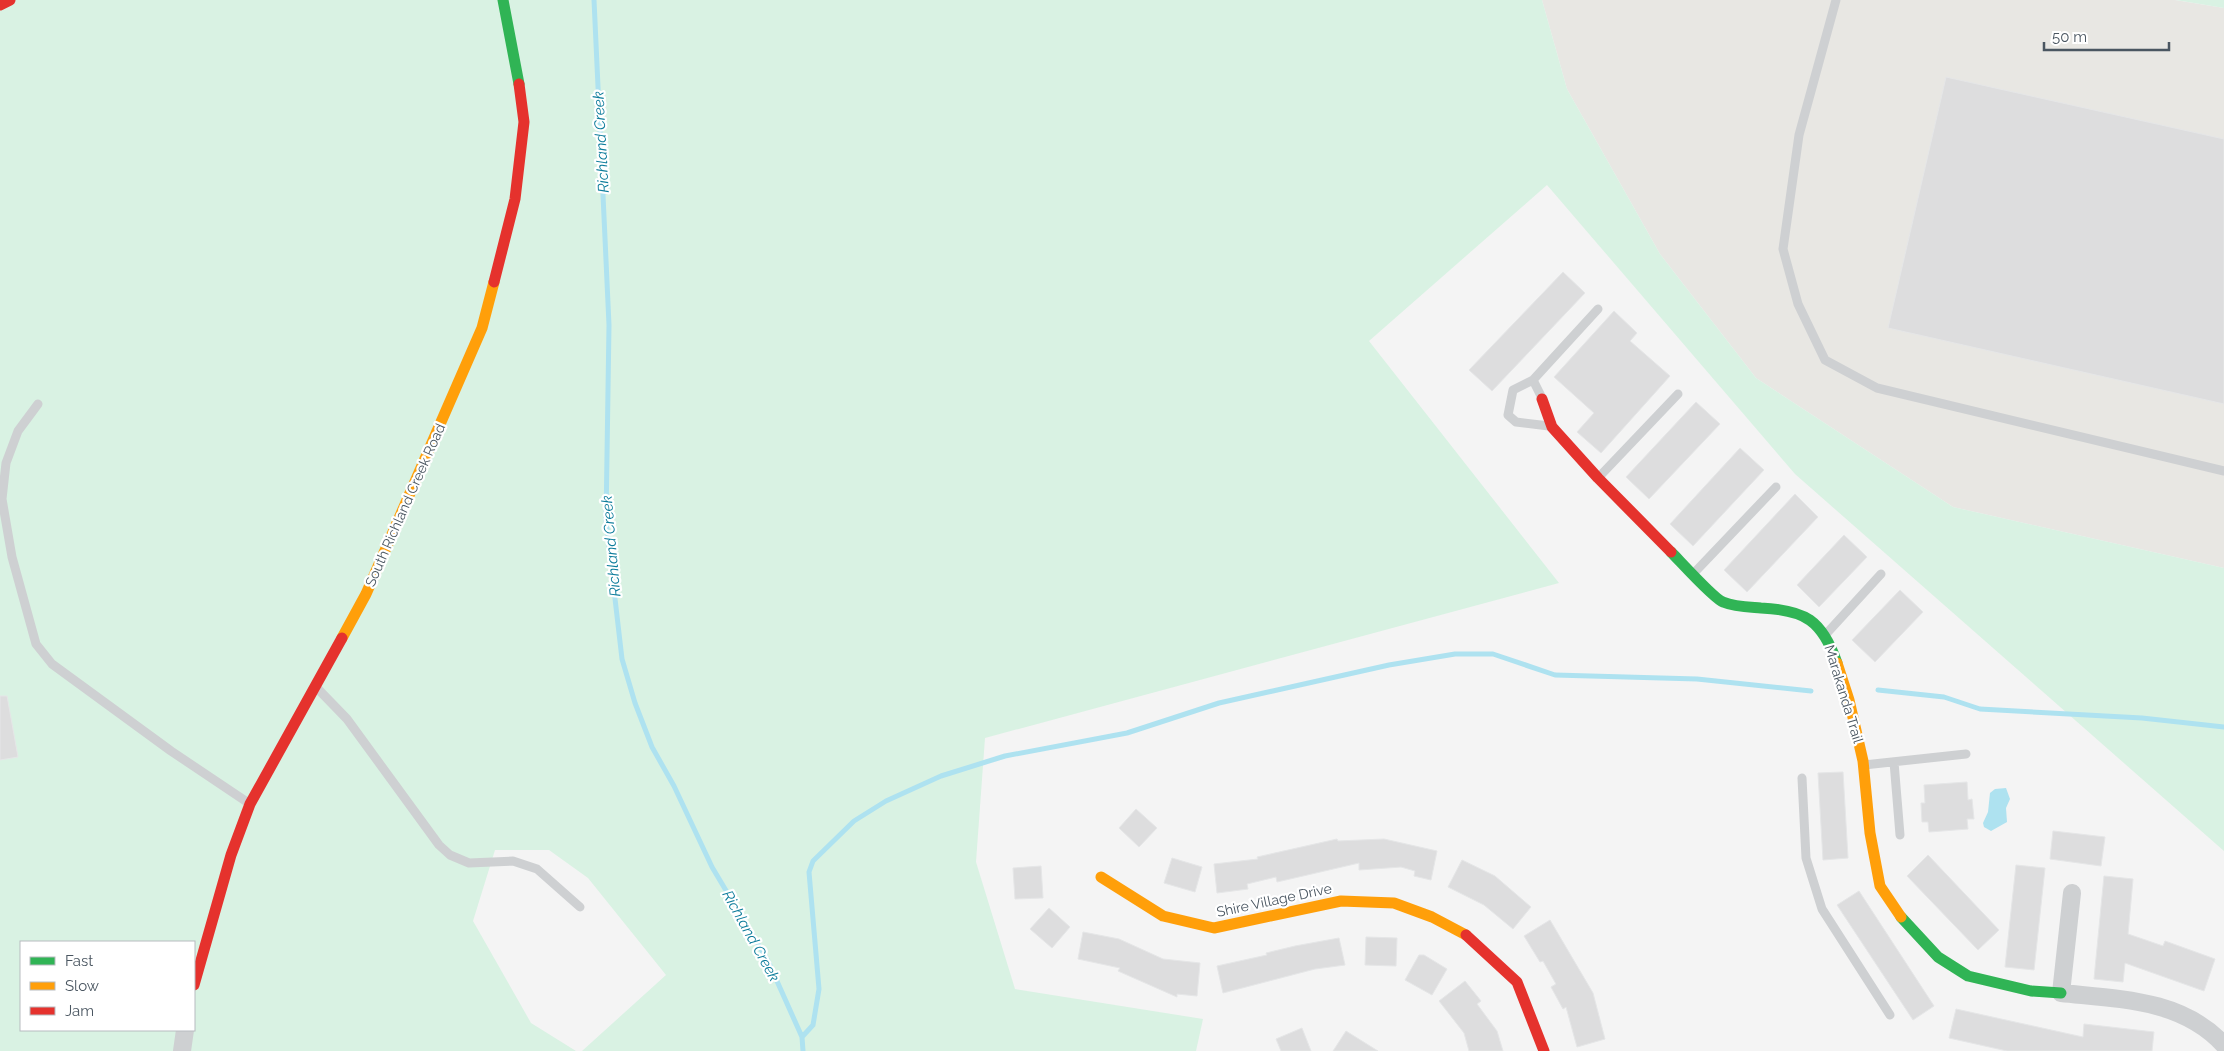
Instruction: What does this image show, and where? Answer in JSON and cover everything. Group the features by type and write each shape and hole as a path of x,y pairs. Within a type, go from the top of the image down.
{"street":[{"path":"0,4 10,0"},
{"name":"South Richland Creek Road","path":"195,981 230,855 250,804 366,594 482,328 515,199 524,122 515,56 503,0"},
{"name":"Marakanda Trail","path":"1542,399 1552,427 1598,478 1692,575 1721,602 1740,607 1780,609 1806,617 1822,629 1832,649 1848,700 1864,765 1870,833 1880,886 1904,922 1938,957 1968,976 2031,991 2156,1004 2196,1020 2224,1045"},
{"name":"Shire Village Drive","path":"1101,877 1163,916 1214,928 1341,901 1394,903 1432,917 1471,937 1517,982 1544,1051"},
{"path":"2061,993 2072,894"},
{"path":"182,1051 184,1031"}],"lane":[{"path":"1836,0 1799,135 1782,249 1798,304 1825,360 1877,388 2224,471"},
{"path":"1552,427 1516,422 1508,415 1513,390 1532,380 1598,309"},
{"path":"1532,380 1542,399"},
{"path":"1598,478 1678,394"},
{"path":"38,404 18,431 6,463 2,499 12,558 36,644 52,664 171,751 250,804"},
{"path":"1692,575 1776,487"},
{"path":"1825,636 1881,574"},
{"path":"315,686 347,719 438,846 450,855 469,863 513,862 537,869 580,907"},
{"path":"1864,765 1966,754"},
{"path":"1894,762 1900,835"},
{"path":"1802,778 1806,858 1822,909 1890,1016"}],"shaded area":[{"path":"1542,0 2175,0 2224,8 2224,568 1953,507 1756,378 1660,254 1567,89"}],"green space":[{"path":"0,0 1542,0 1567,89 1660,254 1756,378 1953,507 2224,568 2224,851 1795,474 1547,185 1369,341 1559,583 985,738 976,862 1015,989 1203,1019 1196,1051 582,1051 666,975 588,878 549,850 495,850 473,921 531,1023 576,1051 0,1051"},
{"path":"2176,0 2224,0 2224,8"}],"water":[{"path":"2006,788 2010,799 2006,808 2007,822 1991,831 1984,827 1983,823 1988,812 1990,793 1995,789"}],"building":[{"path":"1946,77 2224,139 2224,404 1888,328"},
{"path":"1563,272 1585,293 1492,391 1469,370"},
{"path":"1614,311 1637,333 1630,341 1670,376 1601,453 1577,432 1594,413 1554,377"},
{"path":"1696,402 1720,424 1649,499 1626,477"},
{"path":"1740,448 1764,470 1693,546 1670,524"},
{"path":"1795,494 1818,517 1747,592 1724,570"},
{"path":"1844,535 1867,557 1819,607 1797,585"},
{"path":"1900,590 1923,612 1875,662 1852,640"},
{"path":"0,696 7,696 18,757 0,760"},
{"path":"1843,772 1848,858 1823,860 1818,773"},
{"path":"1967,782 1968,800 1972,799 1974,819 1967,819 1968,829 1929,832 1928,822 1922,822 1921,803 1925,803 1924,785"},
{"path":"1136,809 1157,828 1139,847 1119,828"},
{"path":"2053,831 2105,837 2101,866 2050,859"},
{"path":"1337,839 1338,841 1384,839 1437,851 1431,880 1414,876 1415,871 1401,867 1359,870 1359,863 1277,882 1276,877 1247,884 1248,889 1217,893 1214,864 1258,859 1257,857"},
{"path":"1928,855 1999,930 1978,950 1907,876"},
{"path":"1172,858 1202,867 1195,892 1164,883"},
{"path":"1462,860 1495,876 1531,907 1513,929 1484,905 1448,887"},
{"path":"2016,865 2045,868 2034,970 2005,967"},
{"path":"1041,866 1043,898 1015,899 1013,868"},
{"path":"2104,876 2133,879 2128,934 2163,946 2165,941 2215,959 2204,991 2125,963 2123,982 2094,979"},
{"path":"1859,891 1934,1006 1913,1020 1837,905"},
{"path":"1049,908 1070,927 1052,948 1030,929"},
{"path":"1550,920 1593,993 1605,1039 1577,1047 1566,1007 1563,1009 1551,987 1556,984 1543,961 1540,962 1524,936"},
{"path":"1083,932 1119,939 1163,959 1200,963 1197,996 1177,994 1177,997 1118,971 1120,968 1078,959"},
{"path":"1366,937 1397,938 1396,966 1365,965"},
{"path":"1339,938 1345,965 1315,969 1223,993 1217,966 1267,955 1266,953 1295,946"},
{"path":"1419,955 1424,955 1447,969 1432,995 1405,980"},
{"path":"1465,981 1481,1001 1477,1004 1497,1031 1503,1051 1469,1051 1464,1033 1439,1001"},
{"path":"1956,1009 2083,1037 2084,1024 2154,1032 2152,1051 2007,1051 1949,1038"},
{"path":"1302,1028 1311,1051 1281,1051 1276,1039"},
{"path":"1346,1031 1378,1051 1333,1051"}],"waterway":[{"name":"Richland Creek","path":"594,0 609,325 606,521 622,659 635,703 652,747 674,786 712,867 768,961 802,1037 803,1051"},
{"path":"802,1037 813,1025 819,989 809,872 813,861 854,821 886,801 941,776 1005,756 1127,733 1219,703 1389,665 1455,654 1493,654 1555,675 1697,679 1811,691"},
{"path":"1878,690 1944,697 1980,709 2142,718 2224,727"}],"traffic: fast":[{"path":"503,0 519,84"},
{"path":"1671,552 1705,587 1723,602 1737,606 1789,611 1810,620 1825,637 1837,663"},
{"path":"1901,917 1938,957 1968,976 2031,991 2061,993"}],"traffic: slow":[{"path":"342,638 366,594 482,328 494,282"},
{"path":"1837,663 1849,700 1863,761 1870,833 1880,886 1901,917"},
{"path":"1101,877 1163,916 1214,928 1341,901 1394,903 1432,917 1466,935"}],"traffic: jam":[{"path":"0,5 10,0"},
{"path":"494,282 515,199 524,122 519,84"},
{"path":"1542,399 1552,427 1598,478 1671,552"},
{"path":"195,981 231,855 250,804 342,638"},
{"path":"1466,935 1517,982 1544,1051"}]}
